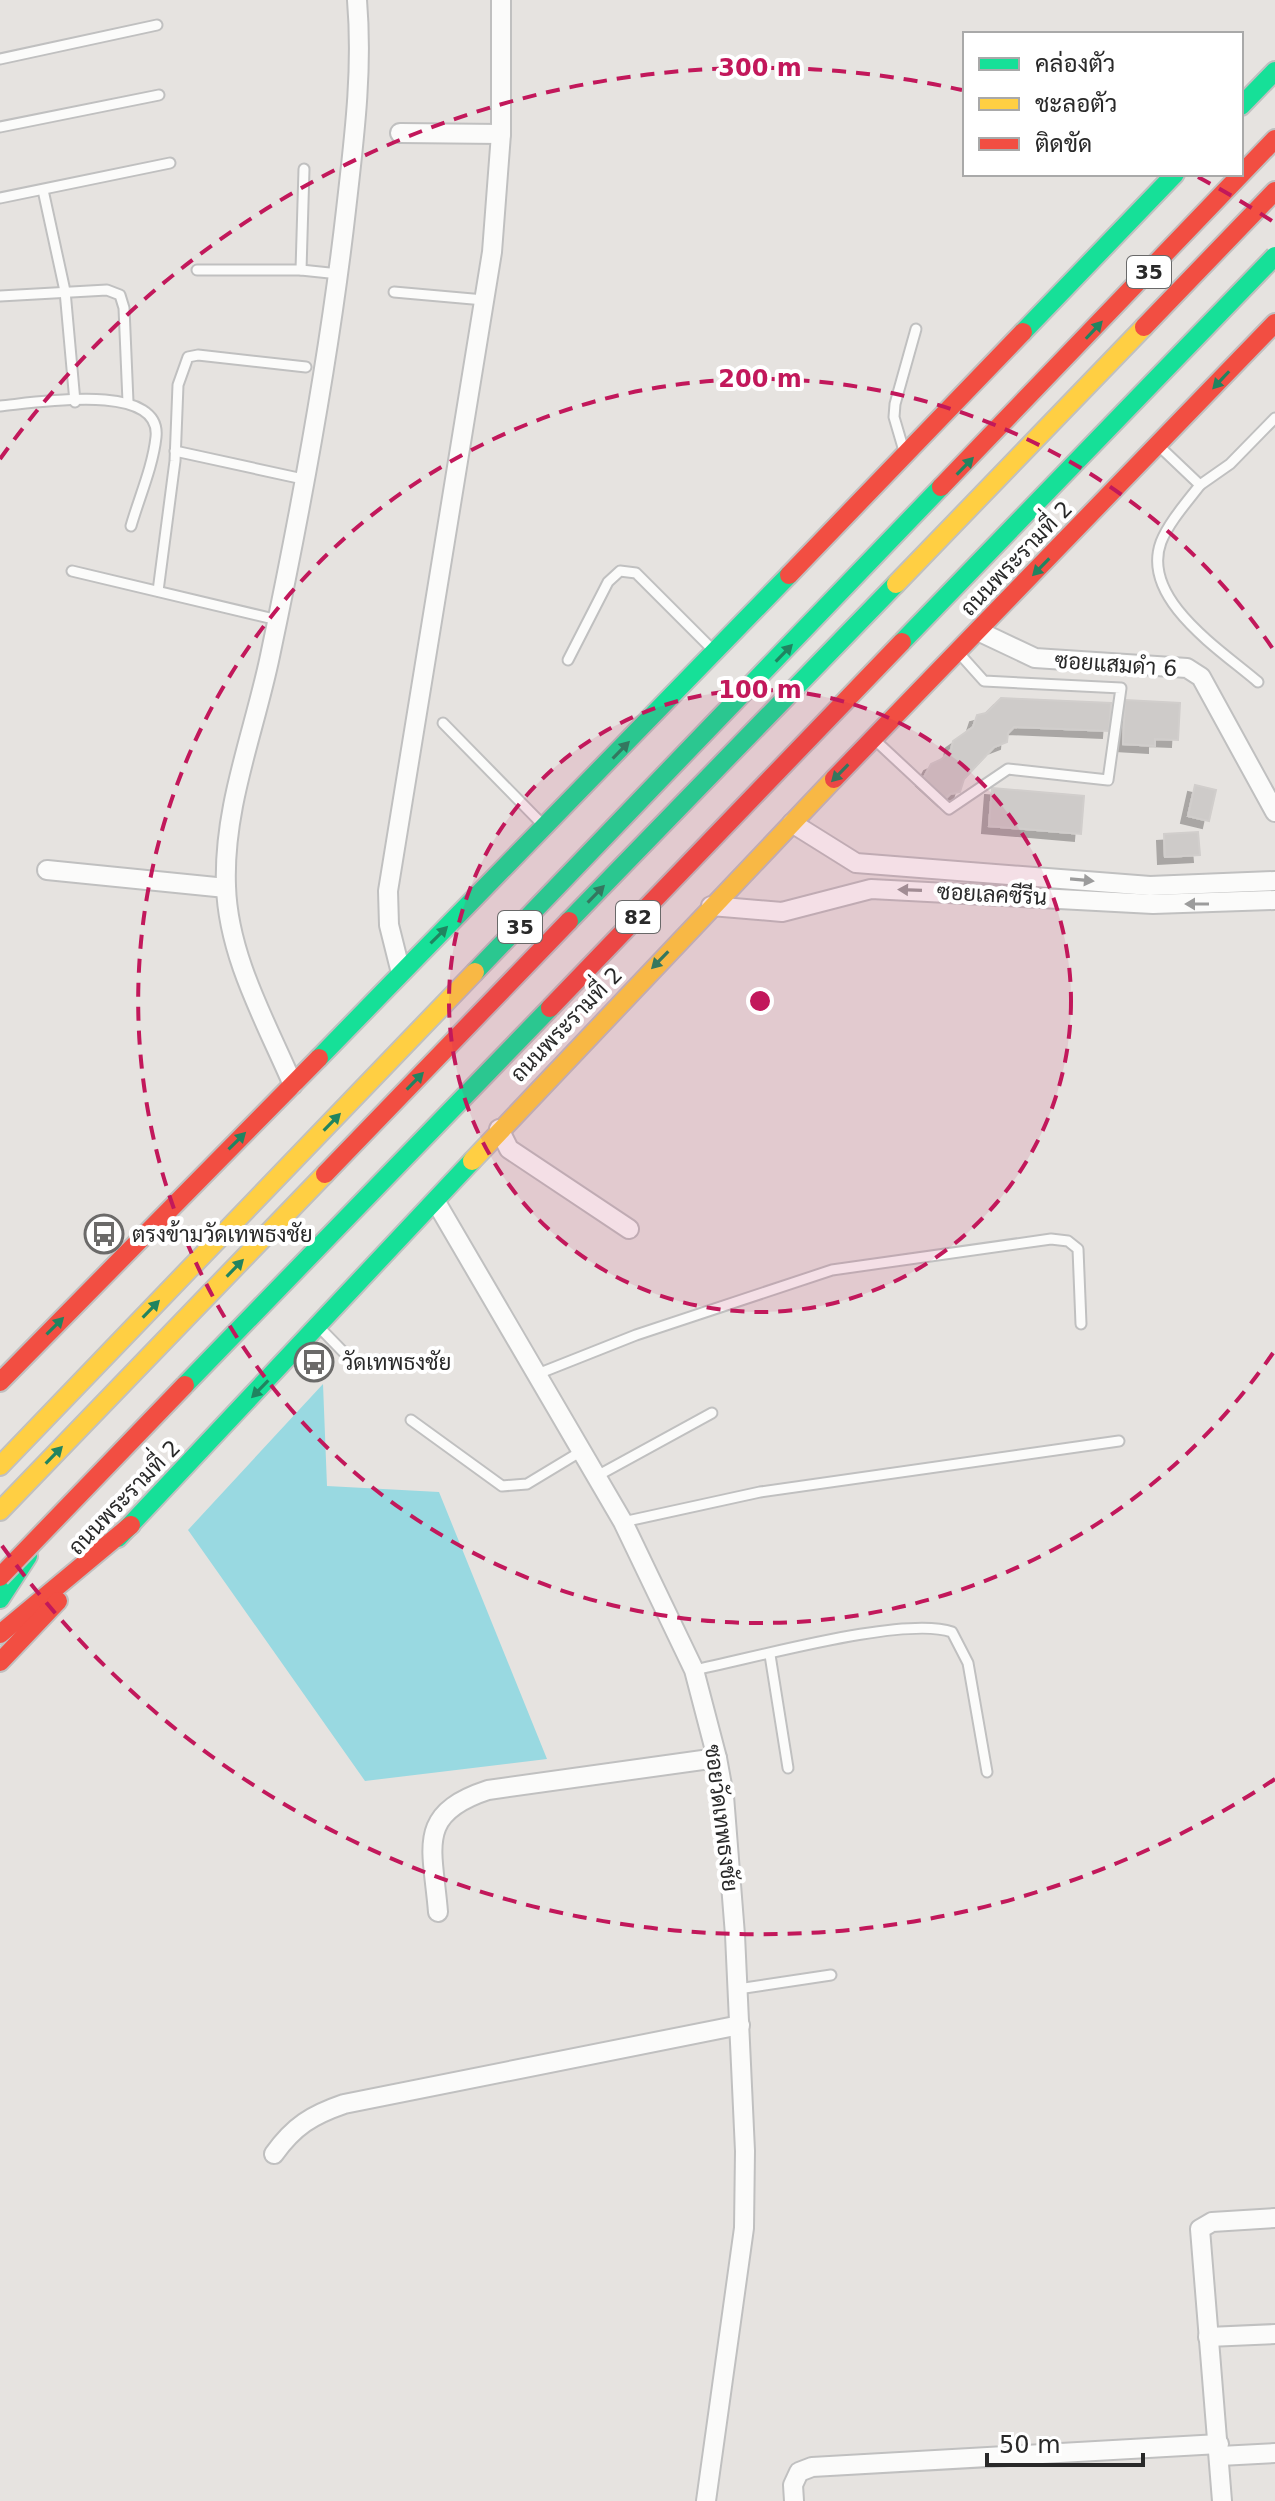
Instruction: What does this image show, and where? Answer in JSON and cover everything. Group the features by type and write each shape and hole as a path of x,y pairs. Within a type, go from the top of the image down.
{"main road":[{"path":"1243,104 1275,71"},
{"path":"1258,157 1275,131"},
{"name":"35","path":"1243,173 1275,139"},
{"name":"35","path":"0,1382 546,828 1173,176"},
{"name":"35","path":"3,1462 1240,176"},
{"name":"82","path":"0,1511 1275,191"},
{"name":"82","path":"0,1577 1275,256"},
{"name":"ถนนพระรามที่ 2","path":"0,1567 1275,256"},
{"name":"ถนนพระรามที่ 2","path":"0,1662 319,1327 436,1202 499,1129 711,906 1275,323"},
{"path":"0,1599 59,1506"},
{"path":"0,1634 131,1525"}],"street":[{"path":"293,1085 244,971 230,924 226,888 230,810 256,725 278,620 339,274 360,85 357,0"},
{"path":"401,973 389,925 388,891 499,195 501,0"},
{"path":"400,133 501,134"},
{"name":"ซอยแสมดำ 6","path":"978,631 1035,658 1187,668 1201,677 1275,812"},
{"name":"ซอยเลคซีรีน","path":"792,823 856,863 1152,895 1275,881"},
{"path":"47,870 226,888"},
{"name":"ซอยเลคซีรีน","path":"711,906 782,912 871,889 1275,900"},
{"path":"499,1129 509,1149 629,1229"},
{"name":"ซอยวัดเทพธงชัย","path":"436,1202 623,1522 694,1670 717,1758 730,1863 738,1989 744,2228 721,2373 706,2501"},
{"path":"438,1912 434,1832 446,1810 460,1799 488,1790 717,1758"},
{"path":"274,2154 292,2129 314,2114 344,2104 740,2025"},
{"path":"1222,2501 1200,2229 1212,2222 1275,2218"},
{"path":"1208,2337 1275,2334"},
{"path":"794,2501 793,2485 799,2472 812,2467 1219,2450 1275,2453"}],"lane":[{"path":"0,59 157,25"},
{"path":"0,127 159,95"},
{"path":"0,198 170,163"},
{"path":"301,270 304,169"},
{"path":"43,190 65,291 75,402"},
{"path":"197,270 301,270 339,274"},
{"path":"0,296 107,290 120,295 124,308 128,402"},
{"path":"394,292 484,300"},
{"path":"905,455 894,417 895,404 916,329"},
{"path":"158,591 175,451 178,385 188,357 198,355 306,367"},
{"path":"0,406 128,402 148,411 154,420 157,436 131,526"},
{"path":"1258,682 1166,597 1158,570 1161,543 1200,485 1230,464 1275,418"},
{"path":"1159,446 1200,485"},
{"path":"175,451 303,479"},
{"path":"72,571 278,620"},
{"path":"568,660 608,582 620,571 636,573 716,652"},
{"path":"874,739 949,809 1008,769 1108,780 1121,688 984,681 958,652"},
{"path":"443,723 546,828"},
{"path":"535,1375 695,1314 832,1270 1039,1240 1068,1241 1078,1249 1081,1324"},
{"path":"319,1327 358,1367"},
{"path":"597,1476 712,1413"},
{"path":"411,1420 502,1486 527,1484 580,1452"},
{"path":"623,1522 760,1492 1119,1441"},
{"path":"694,1670 914,1627 936,1626 952,1632 968,1663 987,1772"},
{"path":"770,1655 788,1768"},
{"path":"738,1989 831,1975"}],"water":[{"path":"323,1384 327,1486 439,1492 547,1759 365,1781 188,1530"}],"building":[{"path":"1001,698 1111,703 1109,731 1014,727 1008,733 1007,742 994,747 964,779 960,792 950,794 945,799 923,779 931,764 942,759 951,750 953,741 973,727 977,715 986,713"},
{"path":"1125,700 1180,703 1178,740 1155,739 1155,746 1123,744"},
{"path":"1195,785 1216,790 1209,821 1188,816"},
{"path":"992,788 1084,796 1081,834 989,826"},
{"path":"1198,832 1200,855 1165,857 1164,834"}],"traffic: fast":[{"path":"1243,104 1275,71"},
{"path":"1023,332 1173,176"},
{"path":"902,642 1275,256"},
{"path":"475,972 941,487"},
{"path":"319,1058 789,575"},
{"path":"569,921 896,584"},
{"path":"185,1385 550,1008"},
{"path":"118,1538 472,1161"},
{"path":"0,1599 28,1556"}],"traffic: slow":[{"path":"896,584 1144,327"},
{"path":"472,1161 834,779"},
{"path":"0,1466 475,972"},
{"path":"0,1511 325,1174"}],"traffic: jam":[{"path":"1243,172 1275,139"},
{"path":"941,487 1239,176"},
{"path":"1144,327 1275,191"},
{"path":"834,779 1275,323"},
{"path":"789,575 1023,332"},
{"path":"550,1008 902,642"},
{"path":"325,1174 569,921"},
{"path":"0,1382 319,1058"},
{"path":"0,1577 185,1385"},
{"path":"0,1634 131,1525"},
{"path":"0,1662 58,1601"}],"place":[{"name":"ตรงข้ามวัดเทพธงชัย","path":"104,1234"},
{"name":"วัดเทพธงชัย","path":"314,1362"}]}
